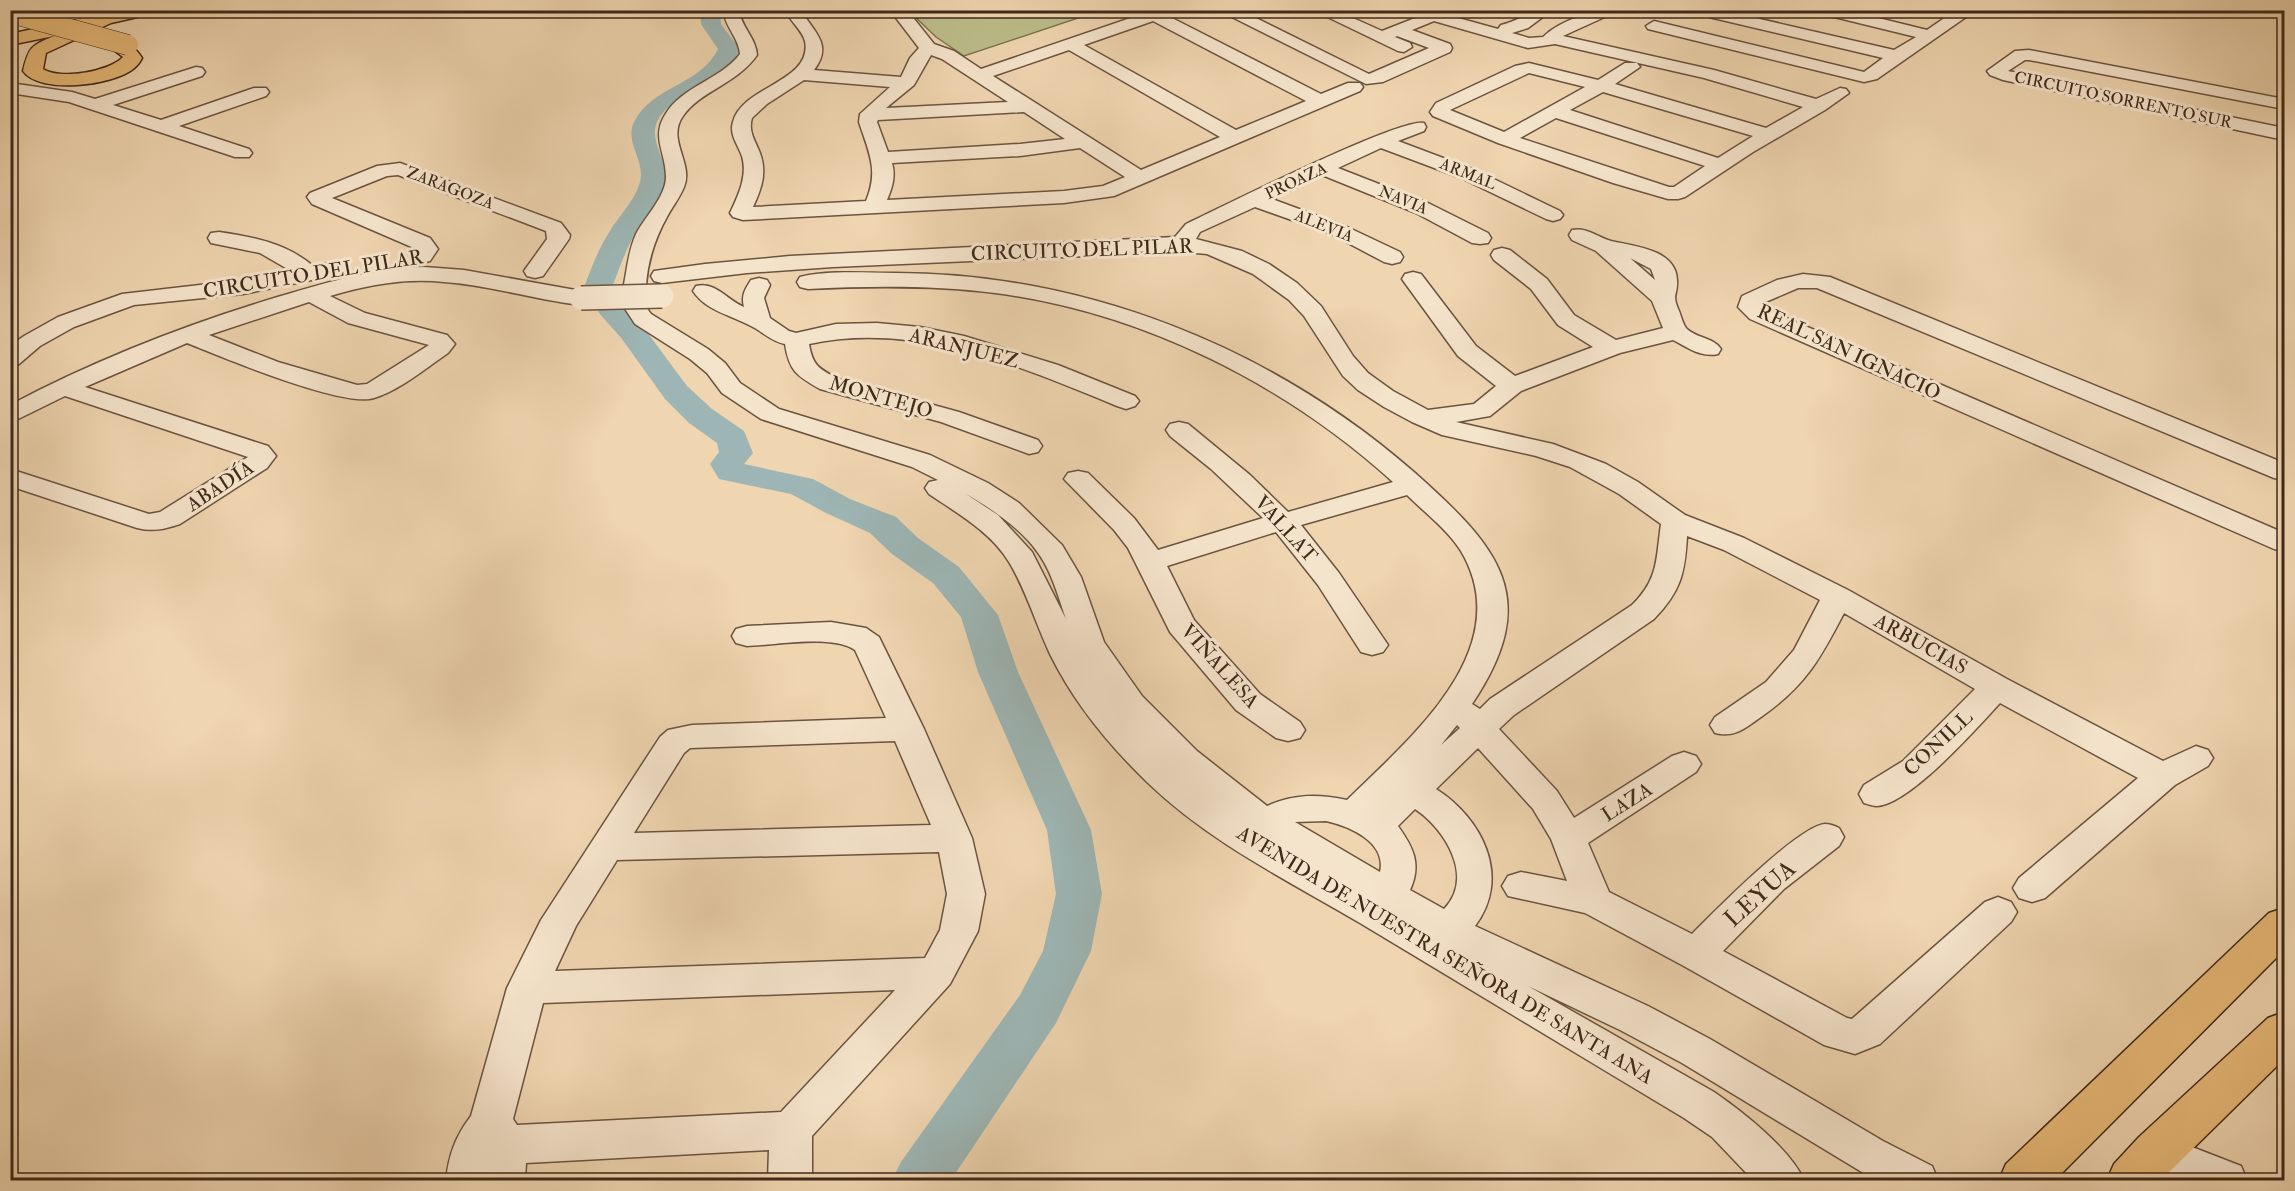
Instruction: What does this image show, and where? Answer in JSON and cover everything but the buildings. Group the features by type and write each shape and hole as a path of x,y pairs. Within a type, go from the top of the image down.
{"main road":[{"path":"10,31 73,17 145,10"},
{"path":"104,14 39,49 33,71 38,77 53,79 105,73 121,68 132,61 129,51 123,46"},
{"path":"10,31 104,14"},
{"path":"10,49 26,52 22,73 24,77 34,81 58,83 104,77 135,66 143,59 143,53 138,48 123,46 11,15"},
{"path":"10,41 54,33 73,17"},
{"path":"2023,1180 2284,924"},
{"path":"2143,1166 2278,1045"}],"street":[{"path":"11,15 21,10"},
{"path":"11,15 44,10"},
{"name":"AVENIDA DE NUESTRA SEÑORA DE SANTA ANA","path":"731,10 735,26 748,45 749,55 736,71 690,100 672,118 667,138 674,158 675,186 650,227 636,265 635,290 631,301 643,319 674,336 716,368 731,388 770,414 921,461 978,489 1008,509 1048,545 1066,577 1089,643 1130,704 1255,830 1580,1015 1634,1018 1696,1051 1868,1155 1916,1180"},
{"path":"793,10 814,43 812,59 800,74 757,102 742,119 741,129 753,161 754,174 751,188 740,213 746,215 1083,196 1116,190 1354,87"},
{"path":"898,10 928,48 948,55 1141,179"},
{"path":"1226,10 1366,78 1377,78 1443,50 1444,47 1398,31"},
{"path":"1321,10 1425,57"},
{"path":"1382,37 1433,16 1510,29 1544,10"},
{"path":"1550,39 1612,10"},
{"path":"1824,10 1929,35"},
{"path":"1443,11 1510,29"},
{"path":"1654,26 1854,76 1871,75 1961,11"},
{"path":"1681,33 1718,12 1897,56"},
{"path":"979,75 1163,13 1320,102"},
{"path":"1249,22 1270,14"},
{"path":"1510,29 1514,40 1550,39 1641,57 1819,106"},
{"path":"1505,139 1553,111 1602,87 1631,67 1550,39"},
{"path":"1070,44 1236,138"},
{"path":"874,208 883,185 884,170 868,122 869,115 906,83 928,48"},
{"name":"CIRCUITO SORRENTO SUR","path":"2282,103 2025,55 1996,71 1996,73 2284,134"},
{"path":"1769,135 1687,110 1524,68 1442,107 1439,112 1505,139 1620,179 1673,194 1682,192 1769,135 1840,93"},
{"path":"97,104 196,72"},
{"path":"800,74 906,83"},
{"path":"1687,110 1737,82"},
{"path":"10,88 56,93 97,104 159,127 242,153"},
{"path":"159,127 260,92"},
{"path":"2265,130 2282,103"},
{"path":"869,115 1027,106"},
{"path":"1553,111 1722,165"},
{"name":"PROAZA","path":"1181,244 1193,228 1380,141 1417,127"},
{"name":"ARMAL","path":"1380,141 1455,166 1553,215"},
{"path":"880,158 1020,150 1083,142"},
{"name":"ZARAGOZA","path":"422,256 427,249 422,243 319,200 317,197 384,170 400,169 554,227 559,235 558,239 537,282"},
{"name":"NAVIA","path":"1323,169 1409,201 1454,222 1480,238"},
{"name":"ALEVIA","path":"1255,200 1338,230 1392,257"},
{"path":"1580,235 1604,246 1662,298 1676,332 1709,349"},
{"path":"186,334 269,367 356,393 366,393 376,389 443,344 439,340 352,315 321,301 311,284 289,257 276,250 219,238"},
{"name":"CIRCUITO DEL PILAR","path":"662,286 697,271 855,259 1181,244 1234,255 1279,279 1301,298 1317,317 1336,350 1354,373 1369,386 1425,419 1490,440 1543,449 1594,466 1675,521 1669,580 1654,603 1502,708 1468,716"},
{"path":"1502,255 1539,284 1566,320 1612,348"},
{"name":"CIRCUITO DEL PILAR","path":"10,416 64,388 186,334 261,309 311,284 382,259 458,256 537,282 563,276 584,288"},
{"name":"CIRCUITO DEL PILAR","path":"10,359 32,341 85,313 130,299 243,287 311,284 423,274 537,282 584,288 662,286 704,291 759,285 868,280 951,281 1024,291 1105,312 1206,348 1274,382 1309,404 1413,485 1461,532 1475,550 1485,571 1490,591 1490,635 1478,668 1468,716 1365,820"},
{"name":"REAL SAN IGNACIO","path":"2284,472 1822,282 1808,278 1798,279 1750,301 1750,307 1758,314 2284,543"},
{"path":"1413,279 1467,351 1512,386"},
{"path":"101,285 158,295"},
{"path":"759,285 753,298 759,321"},
{"path":"704,291 729,309 759,321 781,336 796,340"},
{"name":"ARANJUEZ","path":"796,340 831,331 876,329 906,332 1017,360 1126,401"},
{"path":"1425,419 1481,411 1512,386 1612,348 1676,332"},
{"name":"MONTEJO","path":"796,340 800,363 811,374 830,384 950,417 1029,447"},
{"name":"ABADÍA","path":"10,477 147,522 158,522 170,518 258,462 263,456 259,452 64,388"},
{"path":"1481,411 1490,440"},
{"name":"VALLAT","path":"1179,430 1221,462 1282,523 1331,581 1372,645"},
{"name":"VIÑALESA","path":"1078,479 1124,524 1151,562 1181,625 1248,702 1288,730"},
{"path":"1151,562 1233,536 1413,485"},
{"name":"ARBUCIAS","path":"1675,521 1734,544 1837,597 1996,687 2163,776"},
{"path":"1727,725 1777,690 1807,655 1837,597"},
{"path":"747,636 831,632 855,634 868,644 954,838 966,894 959,931 936,973 791,1130 790,1180"},
{"name":"CONILL","path":"1876,794 1915,769 1996,687"},
{"path":"1468,716 1545,800 1568,838 1594,901"},
{"path":"791,1130 488,1155 526,988 560,920 672,745 680,738 692,736 907,729"},
{"path":"2031,888 2163,776 2196,758"},
{"name":"LAZA","path":"1568,838 1632,800 1684,764"},
{"path":"1402,784 1433,802 1465,836 1472,860 1473,881 1468,906 1448,930"},
{"path":"1255,830 1280,814 1304,808 1329,808 1365,820 1392,842 1400,861 1399,876 1381,903"},
{"name":"LEYUA","path":"1696,954 1771,879 1826,837"},
{"path":"607,847 954,838"},
{"path":"1521,886 1594,901 1696,954 1838,1033 1855,1036 1866,1032 1998,912"},
{"name":"AVENIDA DE NUESTRA SEÑORA DE SANTA ANA","path":"1381,903 1448,930 1580,1015 1727,1124 1782,1180"},
{"path":"526,988 936,973"},
{"path":"2143,1166 2225,1180"}],"green space":[{"path":"909,11 1099,11 964,56 936,37"}],"waterway":[{"path":"710,10 711,24 729,49 723,62 714,72 664,102 653,111 645,123 643,137 653,166 652,184 645,199 619,238 605,268 599,285 606,301 613,313 634,334 687,405 732,438 736,453 727,464 731,472 801,486 838,506 883,525 905,546 946,575 979,615 998,672 1069,830 1079,894 1067,951 1038,1009 920,1180"}]}
